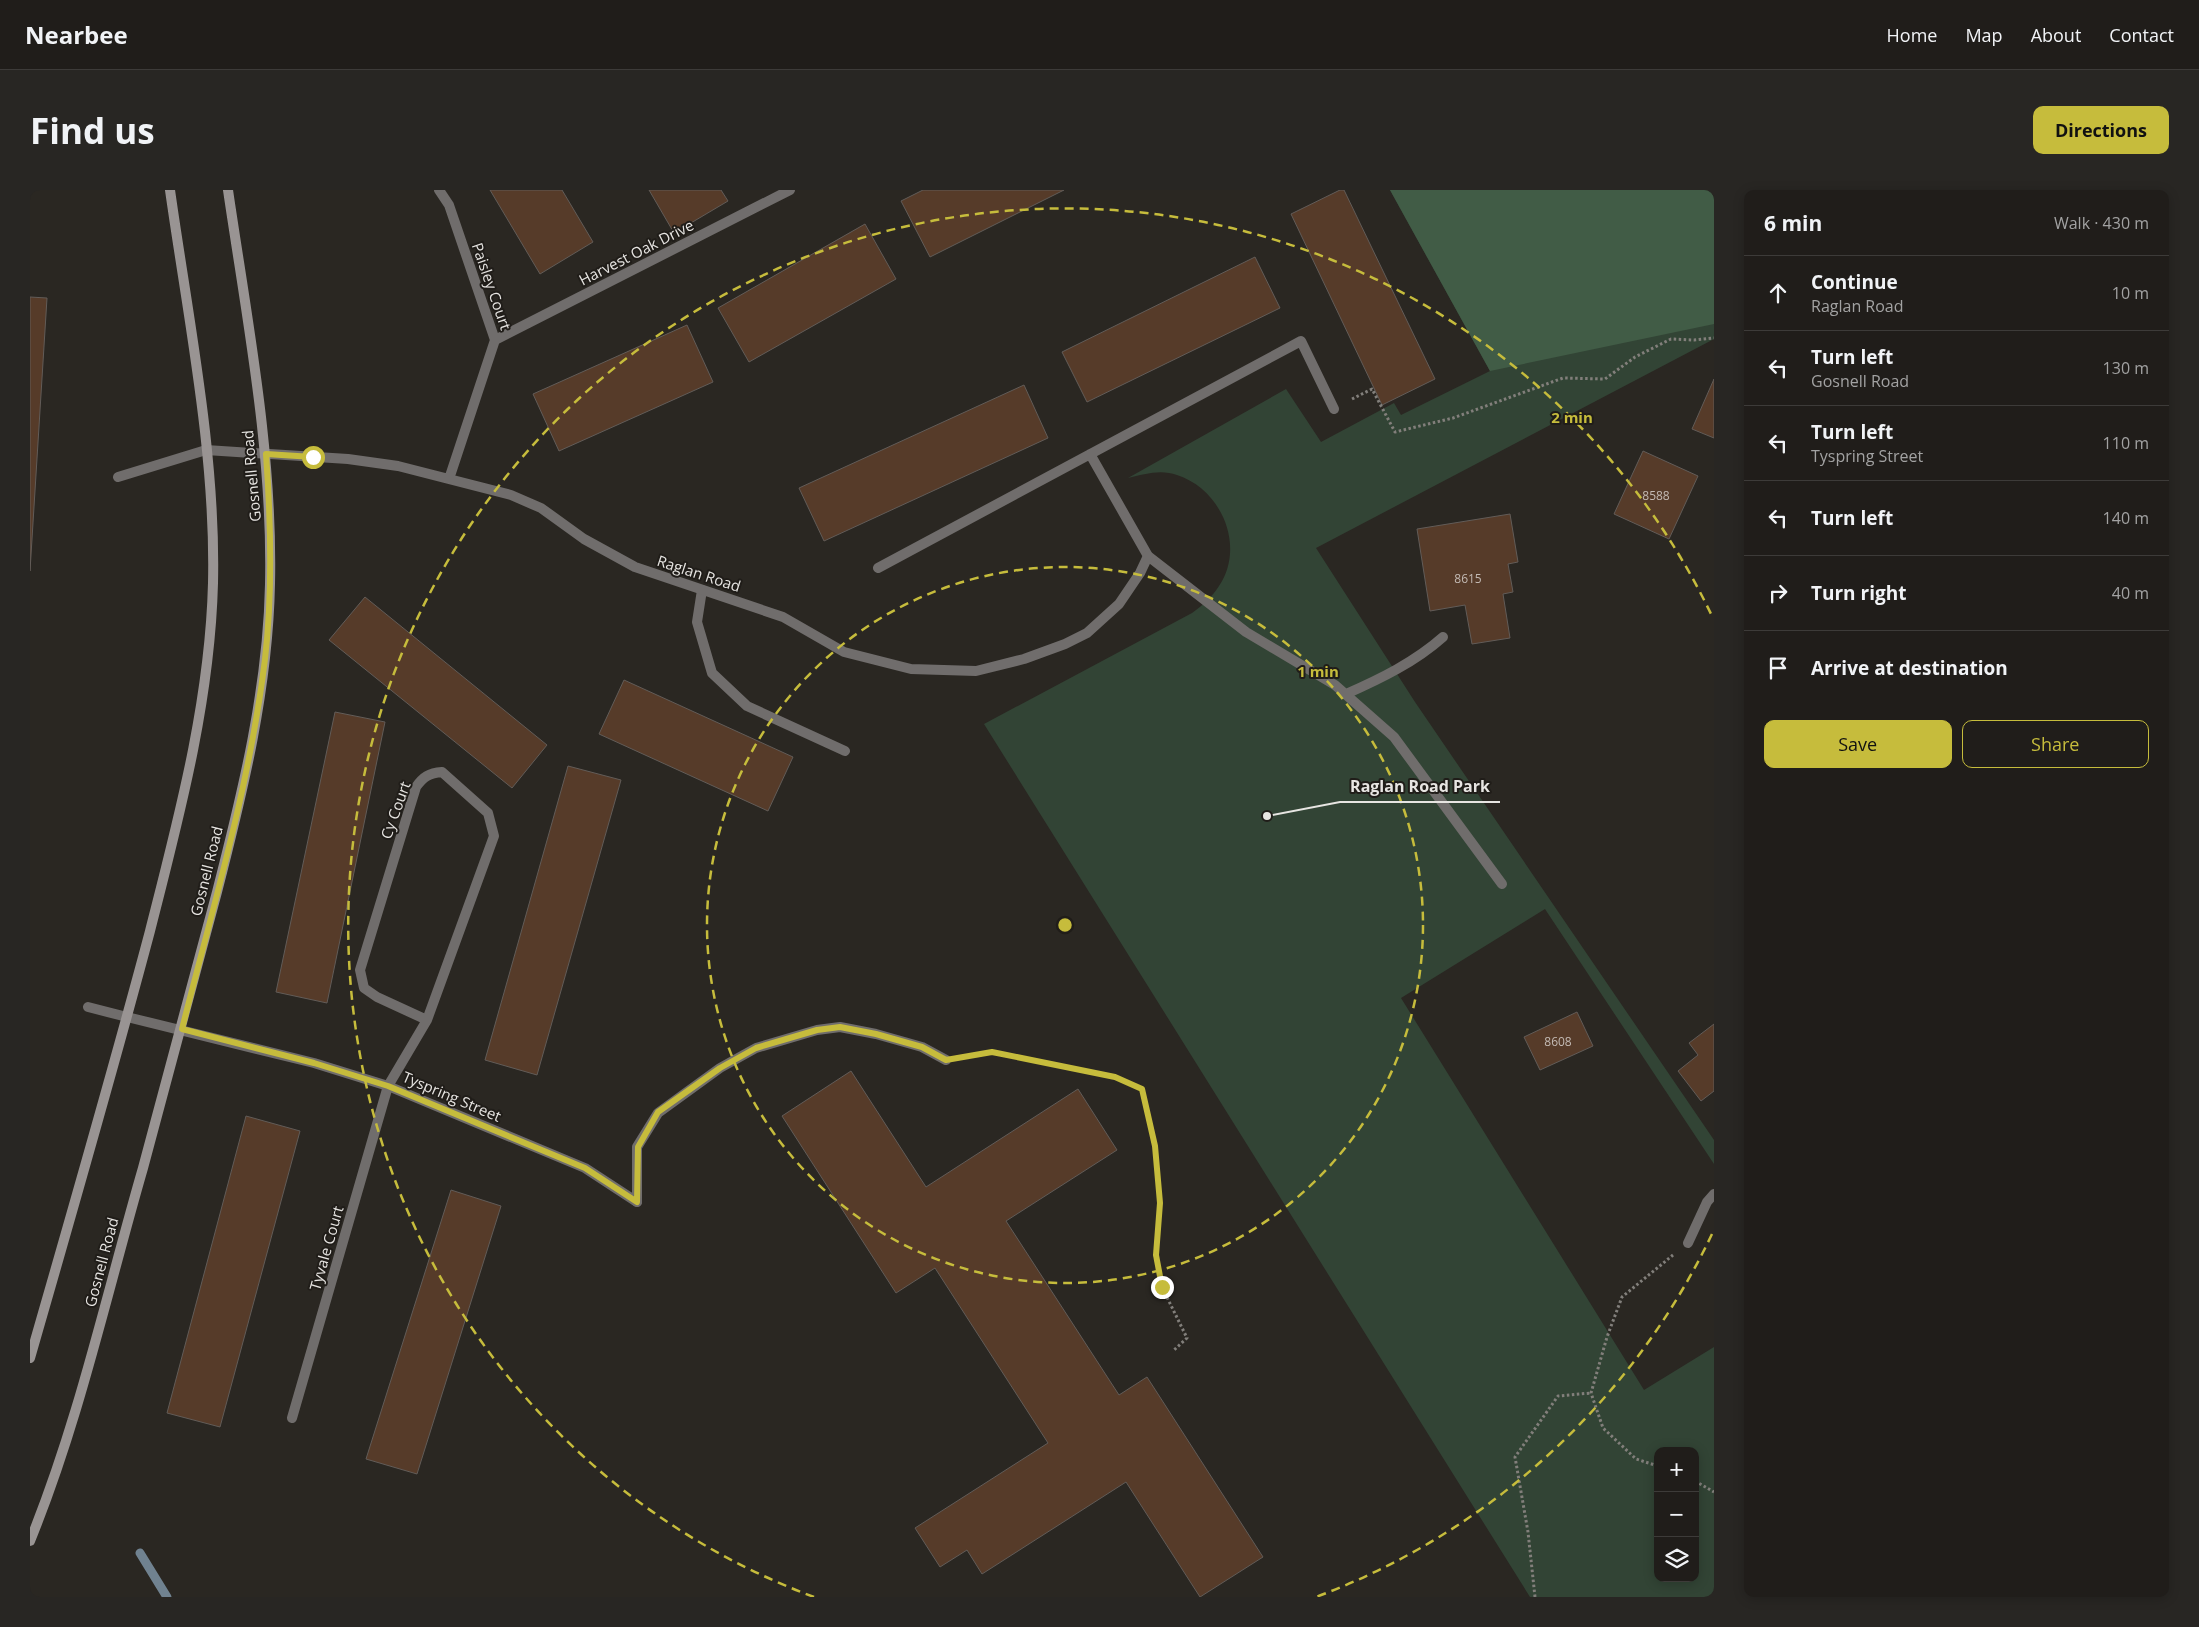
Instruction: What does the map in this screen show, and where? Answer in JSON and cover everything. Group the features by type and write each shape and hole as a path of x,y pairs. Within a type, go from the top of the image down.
{"main road":[{"path":"30,1358 127,1017 179,819 203,691 213,584 212,527 206,450 170,190"},
{"name":"Gosnell Road","path":"30,1541 48,1498 71,1423 182,1029 230,842 252,743 264,667 270,587 270,517 266,454 228,190"}],"street":[{"name":"Paisley Court","path":"439,190 448,205 495,340 449,479"},
{"name":"Harvest Oak Drive","path":"495,340 788,190"},
{"path":"878,568 1301,341 1334,409"},
{"name":"Raglan Road","path":"206,450 398,466 510,495 541,508 584,539 635,568 757,606 783,617 844,652 911,669 976,671 1024,659 1065,644 1087,633 1119,604 1140,573 1148,556"},
{"path":"118,476 206,450"},
{"path":"1090,454 1148,556 1246,632 1335,685 1394,737 1502,884"},
{"path":"702,590 697,622 712,673 747,706 845,751"},
{"path":"1346,694 1400,668 1427,651 1443,637"},
{"name":"Cy Court","path":"388,1086 426,1020 494,836 488,813 442,772 432,772 422,778 416,787 360,970 364,988 377,997 426,1020"},
{"name":"Tyspring Street","path":"88,1007 314,1063 388,1086 585,1168 637,1202 638,1147 658,1112 720,1068 756,1048 799,1035 840,1027 876,1034 922,1047 946,1060"},
{"name":"Tyvale Court","path":"292,1418 388,1086"},
{"path":"1688,1243 1707,1202 1714,1194"}],"path":[{"path":"1334,409 1372,389 1394,432 1453,418 1563,378 1605,379 1635,357 1672,339 1694,340 1714,338"},
{"path":"946,1060 992,1052 1115,1077 1142,1089 1155,1146 1160,1203 1156,1255 1162,1287 1186,1338 1173,1351"},
{"path":"1654,1465 1636,1459 1603,1428 1591,1393 1607,1337 1622,1297 1688,1243"},
{"path":"1534,1597 1528,1532 1515,1457 1558,1396 1591,1393"},
{"path":"1699,1483 1714,1492"}],"green space":[{"path":"1390,190 1714,190 1714,339 1316,548 1415,702 1714,1140 1714,1164 1545,909 1401,998 1644,1390 1714,1347 1714,1597 1530,1597 984,724 1192,613 1207,601 1219,586 1227,570 1230,554 1229,537 1225,521 1217,506 1193,482 1171,473 1152,473 1128,478 1286,389 1321,442 1394,403 1401,415 1490,371"},
{"path":"1390,190 1714,190 1714,324 1490,371"}],"building":[{"path":"490,190 562,190 593,242 540,274"},
{"path":"649,190 721,190 728,201 674,233"},
{"path":"923,190 1064,190 930,257 901,201"},
{"path":"1340,190 1344,190 1435,379 1382,405 1291,214"},
{"path":"865,224 896,279 749,362 718,308"},
{"path":"1255,257 1280,308 1087,402 1062,352"},
{"path":"30,297 47,298 30,571"},
{"path":"687,325 713,382 559,451 533,394"},
{"path":"1714,379 1714,438 1692,429"},
{"path":"1024,385 1048,438 824,541 799,488"},
{"path":"1643,451 1698,476 1669,539 1614,514"},
{"path":"1510,514 1518,562 1508,564 1513,592 1503,594 1510,638 1472,644 1465,605 1430,611 1417,529"},
{"path":"365,597 547,745 512,788 329,640"},
{"path":"624,680 793,757 768,811 599,734"},
{"path":"335,712 385,722 327,1003 276,992"},
{"path":"568,766 621,780 537,1075 485,1060"},
{"path":"1577,1012 1593,1046 1540,1070 1524,1037"},
{"path":"1714,1024 1714,1091 1701,1101 1678,1071 1698,1055 1689,1043"},
{"path":"851,1071 926,1187 1078,1089 1117,1150 1006,1221 1119,1395 1147,1377 1263,1557 1200,1597 1126,1482 982,1574 967,1550 940,1567 915,1528 1048,1443 935,1268 896,1293 782,1116"},
{"path":"246,1116 300,1131 220,1427 167,1413"},
{"path":"451,1190 501,1206 417,1474 366,1459"}],"waterway":[{"path":"140,1553 167,1597"}],"place":[{"name":"Raglan Road Park","path":"1267,816"}],"route":[{"path":"313,457 266,454 270,517 270,587 265,658 252,743 230,842 182,1029 314,1063 388,1086 585,1168 637,1202 638,1147 658,1112 720,1068 756,1048 782,1039 817,1030 840,1027 876,1034 922,1047 946,1060 992,1052 1062,1068 1115,1077 1142,1089 1147,1110 1155,1146 1160,1203 1156,1255 1162,1287"}]}
